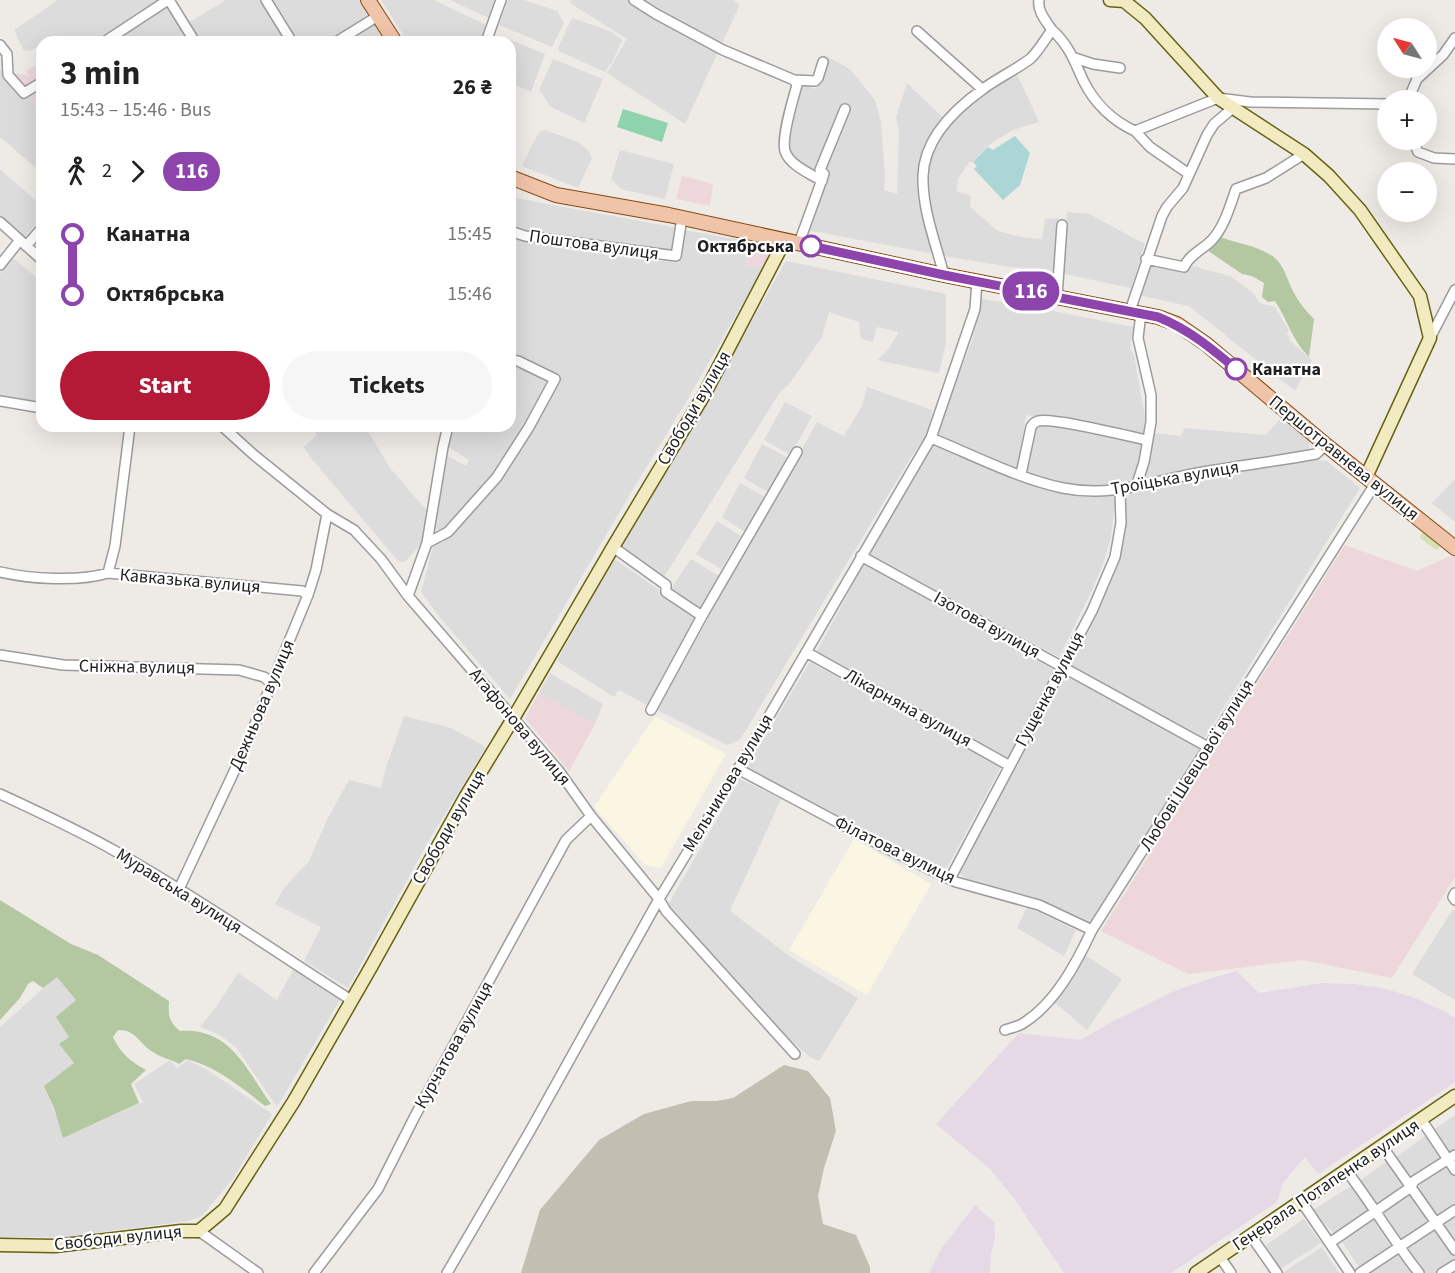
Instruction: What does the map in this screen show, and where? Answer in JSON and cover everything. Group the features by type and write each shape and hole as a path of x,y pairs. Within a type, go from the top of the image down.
{"main road":[{"path":"368,0 391,36"},
{"name":"Першотравнева вулиця","path":"516,179 556,195 682,218 944,275 1136,312 1178,324 1206,344 1326,445 1455,548"}],"street":[{"path":"113,36 168,0 191,36"},
{"path":"266,0 288,36"},
{"path":"488,36 501,0"},
{"path":"634,0 723,50 794,80 815,81 823,62"},
{"path":"1039,0 1041,15 1075,58 1084,82 1104,111 1120,124 1135,131 1150,147 1189,174"},
{"path":"1110,0 1124,1 1145,18 1218,98 1304,154 1329,176 1360,210 1420,296 1430,338"},
{"path":"346,36 378,16"},
{"path":"944,275 924,198 923,175 927,155 943,125 982,89 1032,58 1052,30"},
{"path":"917,31 982,89"},
{"path":"1413,90 1418,79 1443,55 1455,38"},
{"path":"0,45 7,54 8,75 24,93 36,86"},
{"path":"1075,58 1093,64 1120,68"},
{"path":"794,80 797,85 787,123 784,150 790,159 822,181"},
{"path":"1135,131 1218,98 1250,102 1377,104"},
{"path":"1136,487 1144,462 1152,405 1138,338 1136,312 1146,259 1162,216 1183,188 1201,153 1207,135 1214,124 1234,107"},
{"path":"799,243 822,181 824,174 820,170 845,109"},
{"path":"1417,150 1434,158 1455,159"},
{"path":"1146,259 1184,267 1187,260 1213,239 1228,212 1236,189 1266,178 1304,154"},
{"name":"Поштова вулиця","path":"516,233 676,256 682,218"},
{"path":"0,222 36,255"},
{"path":"1057,297 1062,225"},
{"path":"0,265 36,233"},
{"name":"Свободи вулиця","path":"0,1245 56,1246 181,1231 199,1231 225,1209 294,1101 372,967 466,796 704,395 784,240"},
{"name":"Мельникова вулиця","path":"447,1273 530,1131 659,899 738,769 931,438 975,309 976,281"},
{"name":"Любові Шевцової вулиця","path":"1005,1030 1022,1024 1046,1004 1078,961 1092,930 1208,747 1370,480 1430,338 1455,290"},
{"path":"428,543 448,532 497,477 529,427 555,379 516,360"},
{"path":"0,402 36,407"},
{"path":"1021,474 1031,428 1040,420 1147,440"},
{"path":"108,573 115,546 129,432"},
{"name":"Агафонова вулиця","path":"235,432 327,513 354,530 381,559 408,596 559,771 591,816 659,899 666,911 795,1054"},
{"path":"408,596 428,543 447,432"},
{"name":"Троїцька вулиця","path":"931,438 1021,474 1064,488 1120,491 1197,473 1316,454 1326,445"},
{"path":"651,710 702,616 797,452"},
{"name":"Гущенка вулиця","path":"950,879 1092,611 1115,557 1121,524 1120,491"},
{"name":"Дежньова вулиця","path":"179,890 246,746 308,595 316,570 327,513"},
{"path":"613,547 666,585 666,592 702,616"},
{"name":"Ізотова вулиця","path":"861,556 1208,747"},
{"name":"Кавказька вулиця","path":"0,573 23,577 82,578 108,573 302,591 308,595"},
{"name":"Лікарняна вулиця","path":"806,652 1010,765"},
{"name":"Сніжна вулиця","path":"0,655 74,666 238,670 264,677 271,683"},
{"name":"Філатова вулиця","path":"738,769 884,847 956,882 1039,905 1092,930"},
{"name":"Муравська вулиця","path":"0,794 86,835 179,890 351,1000"},
{"name":"Курчатова вулиця","path":"314,1273 378,1189 415,1116 566,840 591,816"},
{"path":"1455,893 1453,897 1455,900"},
{"name":"Генерала Потапенка вулиця","path":"1196,1273 1455,1096"},
{"path":"1421,1119 1451,1157 1455,1170"},
{"path":"1382,1146 1455,1250"},
{"path":"1331,1242 1411,1187 1414,1180 1451,1157"},
{"path":"1346,1170 1376,1210 1398,1247 1419,1273"},
{"path":"1301,1201 1350,1273"},
{"path":"1360,1273 1455,1210"},
{"path":"199,1231 258,1273"},
{"path":"1251,1236 1277,1273"},
{"path":"1220,1257 1231,1273"},
{"path":"1442,1273 1455,1265"}],"shaded area":[{"path":"58,0 158,0 101,36 36,36 36,48 24,51 14,30"},
{"path":"226,0 261,0 284,36 196,36 188,23"},
{"path":"270,0 361,0 371,17 338,36 292,36"},
{"path":"381,0 434,0 486,25 483,36 404,36"},
{"path":"450,0 498,0 491,19"},
{"path":"508,0 524,0 557,11 564,23 552,47 499,25"},
{"path":"571,0 733,0 740,4 685,124 607,73 627,39 570,3"},
{"path":"168,7 187,36 123,36"},
{"path":"572,18 610,31 622,40 605,72 559,51 558,48"},
{"path":"374,22 383,36 352,36"},
{"path":"516,42 545,54 531,92 516,86"},
{"path":"828,57 850,69 875,100 881,122 884,190 897,194 899,132 896,117 907,83 943,118 922,161 934,254 807,230 827,172 816,175 791,156 787,142 800,84 816,89 823,77"},
{"path":"553,59 603,79 584,123 551,107 539,90"},
{"path":"36,65 36,106 13,73 30,76 26,71"},
{"path":"2,69 12,73 36,106 36,168 0,137 0,71"},
{"path":"1017,74 1039,122 1013,130 990,144 972,163 970,161 958,179 956,191 971,196 970,207 998,231 1020,237 1042,239 1045,219 1058,218 1055,274 943,256 929,202 927,182 929,158 946,127 1002,80"},
{"path":"545,130 578,142 588,150 592,158 578,188 522,166 539,132"},
{"path":"620,150 674,164 665,199 621,189 611,179"},
{"path":"0,169 36,201 36,225 24,237 0,215"},
{"path":"682,176 713,184 710,206 676,199"},
{"path":"516,198 677,228 674,250 671,253 516,228"},
{"path":"1067,212 1089,214 1145,244 1131,288 1064,274"},
{"path":"684,230 750,242 746,265 763,268 510,699 421,592 433,547 445,541 474,509 557,376 516,358 516,239 571,250 679,263"},
{"path":"750,242 771,245 773,248 763,268 746,265"},
{"path":"14,259 36,277 36,402 0,397 0,274"},
{"path":"786,261 946,294 946,342 939,373 877,360 887,351 899,332 877,327 873,342 861,339 859,322 829,312 822,337 789,384 780,392 664,577 619,546 710,395"},
{"path":"1148,262 1187,270 1189,265 1230,276 1252,292 1260,303 1275,307 1289,331 1286,334 1290,337 1289,340 1312,360 1295,391 1189,306 1138,295"},
{"path":"981,299 1133,327 1130,349 1134,355 1145,417 1144,433 1026,415 1017,470 935,436 972,341"},
{"path":"516,365 549,380 493,476 448,527 439,530 433,528 448,456 466,466 469,460 447,446 450,432 516,432"},
{"path":"867,387 932,410 928,434 911,457 740,740 727,745 657,710 817,422 844,436 862,406"},
{"path":"785,402 812,416 791,455 764,440"},
{"path":"1281,418 1310,441 1308,452 1157,479 1145,479 1153,433 1181,436 1184,428 1266,435"},
{"path":"1046,424 1141,443 1137,475 1133,482 1095,486 1069,485 1026,472 1036,426"},
{"path":"315,432 369,432 390,468 428,512 421,544 405,562 398,561 311,458 304,447 317,435"},
{"path":"933,442 1047,489 1116,495 1111,537 1104,561 1059,657 870,554"},
{"path":"762,444 788,458 768,492 744,478"},
{"path":"1317,460 1327,461 1360,488 1204,739 1070,664 1119,559 1125,496 1181,481"},
{"path":"1455,479 1455,522 1432,503"},
{"path":"740,483 765,497 745,532 722,517"},
{"path":"717,521 741,536 721,569 696,554"},
{"path":"1345,545 1417,571 1455,554 1455,877 1392,978 1303,960 1188,974 1101,931"},
{"path":"614,559 658,589 661,595 695,617 647,705 619,690 614,697 557,661"},
{"path":"691,559 719,576 700,608 670,590"},
{"path":"864,564 1054,670 1008,758 817,651"},
{"path":"810,662 1001,767 947,868 940,869 747,767"},
{"path":"550,673 603,704 595,724 539,693"},
{"path":"1062,674 1201,749 1090,923 1039,899 966,879 959,873"},
{"path":"539,693 595,724 569,771 525,718"},
{"path":"404,716 451,728 486,747 429,840 348,988 304,961 321,927 275,904 284,888 309,861 327,820 349,780 381,788"},
{"path":"655,716 726,754 661,868 645,865 594,807"},
{"path":"740,779 781,799 730,911 792,958 858,998 819,1061 810,1057 782,1033 668,905"},
{"path":"854,839 931,884 867,995 789,950"},
{"path":"1027,907 1076,930 1064,956 1017,928"},
{"path":"1453,909 1455,911 1455,1000 1412,974"},
{"path":"1085,955 1122,979 1087,1030 1054,1002"},
{"path":"294,968 341,998 277,1107 236,1047 218,1034 200,1027 238,973 277,1000"},
{"path":"1237,971 1259,993 1322,983 1354,984 1383,988 1415,998 1446,1012 1455,1018 1455,1082 1318,1174 1305,1157 1283,1183 1277,1202 1171,1273 1064,1273 1015,1200 990,1169 936,1124 1019,1033 1081,1040 1113,1021 1177,990"},
{"path":"57,976 77,1000 69,1037 59,1044 74,1063 44,1086 65,1137 143,1102 134,1084 170,1060 177,1068 188,1060 209,1071 272,1114 234,1177 202,1216 188,1221 64,1237 0,1237 0,1027"},
{"path":"784,1065 808,1071 830,1098 836,1131 818,1196 823,1224 856,1235 870,1267 870,1273 521,1273 540,1210 599,1140 644,1114 691,1101 733,1098"},
{"path":"1455,1115 1455,1152 1450,1156 1432,1131"},
{"path":"1428,1134 1445,1159 1413,1179 1408,1179 1396,1157"},
{"path":"1389,1160 1407,1186 1376,1207 1358,1182"},
{"path":"1448,1164 1455,1174 1455,1207 1436,1220 1415,1186"},
{"path":"1354,1184 1372,1209 1335,1235 1313,1210"},
{"path":"1412,1192 1431,1222 1399,1242 1379,1212"},
{"path":"975,1205 994,1222 995,1237 990,1273 929,1273 941,1249"},
{"path":"1375,1213 1395,1246 1360,1269 1341,1240"},
{"path":"1455,1213 1455,1245 1439,1224"},
{"path":"1304,1219 1321,1243 1279,1270 1263,1247"},
{"path":"1435,1227 1455,1255 1455,1262 1438,1273 1423,1273 1403,1248"},
{"path":"1322,1247 1339,1273 1282,1273"},
{"path":"1398,1251 1415,1273 1367,1273"}],"green space":[{"path":"623,109 668,123 662,142 617,127"},
{"path":"1220,237 1257,248 1278,261 1298,300 1314,319 1309,357 1303,351 1275,301 1268,302 1262,297 1264,283 1252,276 1242,274 1207,250"},
{"path":"1422,533 1439,544 1439,549 1435,549 1420,538"},
{"path":"0,900 71,944 98,955 169,1001 170,1018 176,1028 180,1031 212,1036 224,1043 244,1064 271,1104 265,1106 228,1078 208,1067 186,1059 179,1064 148,1049 130,1032 118,1030 113,1037 119,1048 146,1070 131,1084 139,1103 63,1138 54,1108 44,1086 74,1063 59,1044 69,1037 56,1017 76,1000 57,977 43,988 33,981 28,984 20,998 0,1020"}],"water":[{"path":"1015,136 1030,153 1020,185 1003,200 974,169 977,166 973,162 988,147 993,150"}],"bus line":[{"name":"116","path":"811,246 1158,317 1178,324 1236,369"}],"place":[{"name":"Октябрська","path":"811,246"},
{"name":"Канатна","path":"1236,369"}]}
